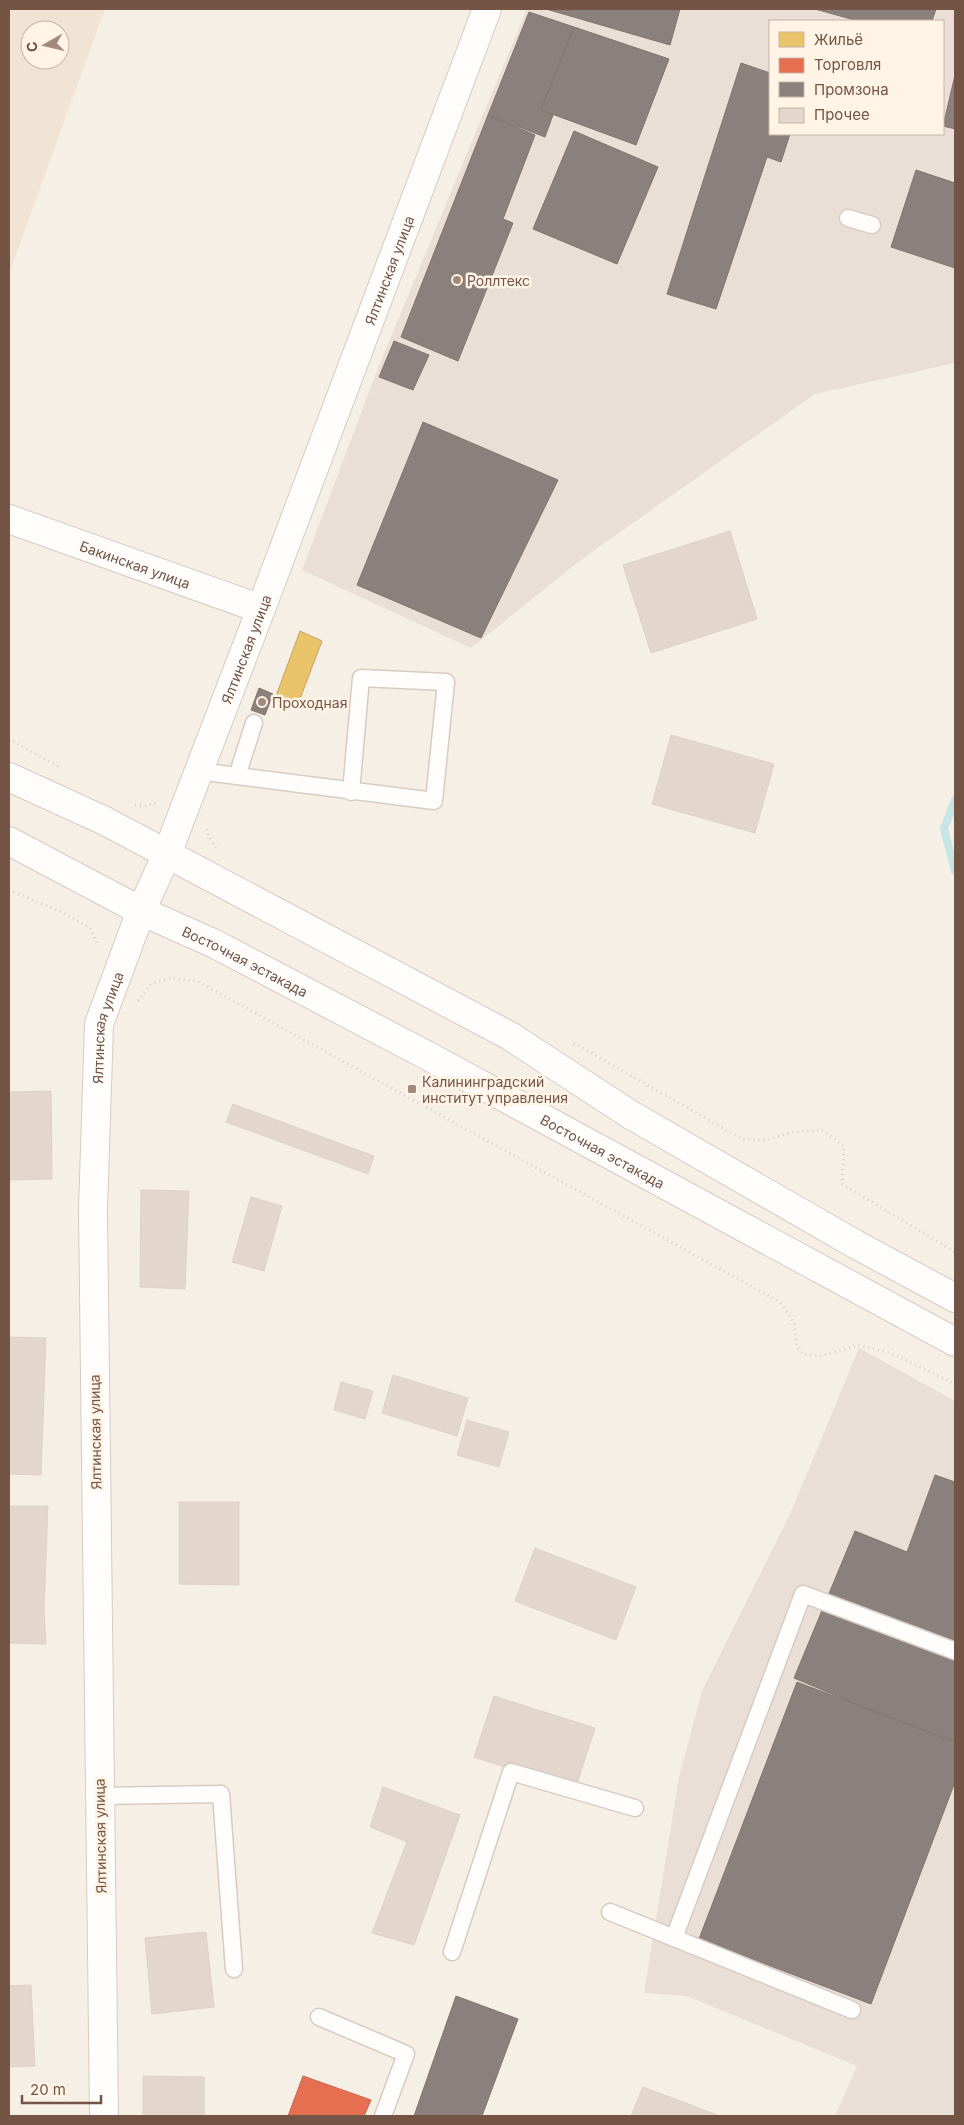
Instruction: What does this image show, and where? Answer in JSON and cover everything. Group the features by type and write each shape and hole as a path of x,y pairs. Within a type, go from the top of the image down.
{"street":[{"name":"Ялтинская улица","path":"104,2116 93,1210 99,1024 141,911 167,854 261,610 487,9"},
{"name":"Бакинская улица","path":"9,519 261,610"},
{"path":"9,777 105,821 510,1036 631,1115 855,1244 955,1298"},
{"name":"Восточная эстакада","path":"9,841 141,911 215,944 430,1057 955,1342"}],"lane":[{"path":"848,218 872,226"},
{"path":"198,771 350,792 434,801 446,682 361,678 350,792"},
{"path":"237,776 254,722"},
{"path":"674,1938 803,1594 955,1651"},
{"path":"452,1952 511,1772 635,1808"},
{"path":"100,1796 221,1794 234,1969"},
{"path":"610,1912 852,2010"},
{"path":"319,2017 406,2054 383,2116"}],"path":[{"path":"9,890 64,913 90,928 98,945 98,953"},
{"path":"111,990 138,1001 151,984 171,978 197,981 780,1302 794,1323 797,1346 803,1354 822,1356 858,1345 894,1354 955,1384"},
{"path":"571,1041 742,1139 766,1140 793,1132 822,1130 844,1146 842,1184 955,1252"}],"shaded area":[{"path":"9,9 105,9 9,274"},
{"path":"527,9 955,9 955,363 815,394 582,559 471,648 302,570 378,368"},
{"path":"859,1348 955,1401 955,2116 847,2116 836,2114 857,2066 687,1996 644,1993 679,1777 702,1691 791,1512"}],"building: Жильё":[{"path":"300,631 322,641 298,704 276,696"}],"building: Торговля":[{"path":"303,2076 371,2100 364,2116 288,2116"}],"building: Промзона":[{"path":"546,9 680,9 670,45"},
{"path":"815,9 936,9 932,20 854,20"},
{"path":"529,12 574,27 541,110 553,115 545,137 488,115"},
{"path":"574,27 669,59 636,145 541,110"},
{"path":"741,63 769,73 769,135 790,135 781,162 767,157 716,309 667,294"},
{"path":"955,75 955,129 944,126"},
{"name":"Роллтекс","path":"488,115 535,135 503,219 513,223 458,361 401,337"},
{"path":"574,131 658,167 617,264 533,229"},
{"path":"916,170 955,183 955,268 891,247"},
{"path":"394,341 429,355 413,390 379,377"},
{"path":"423,422 558,480 481,638 357,585"},
{"name":"Проходная","path":"259,688 273,694 265,715 251,710"},
{"path":"935,1475 955,1482 955,1746 794,1678 855,1531 907,1552"},
{"path":"797,1682 955,1742 955,1782 871,2004 699,1939"},
{"path":"456,1996 518,2019 482,2116 414,2116"}],"building: Прочее":[{"path":"730,531 757,619 651,653 623,565"},
{"path":"671,735 774,764 755,833 652,804"},
{"path":"51,1091 52,1179 9,1180 9,1092"},
{"path":"233,1104 374,1156 368,1174 226,1122"},
{"path":"141,1190 189,1191 185,1289 140,1287"},
{"path":"251,1197 282,1206 264,1271 232,1262"},
{"path":"9,1337 46,1338 41,1475 9,1474"},
{"path":"393,1375 468,1398 457,1436 382,1413"},
{"path":"341,1382 373,1391 365,1419 334,1410"},
{"path":"467,1420 509,1432 499,1467 457,1455"},
{"path":"179,1502 239,1502 239,1585 179,1584"},
{"path":"9,1506 48,1506 44,1610 46,1644 9,1643"},
{"path":"535,1548 636,1587 616,1640 515,1601"},
{"path":"494,1696 595,1728 575,1790 474,1757"},
{"path":"383,1787 460,1815 414,1945 372,1933 407,1842 370,1827"},
{"path":"206,1932 214,2007 152,2014 145,1938"},
{"path":"31,1985 35,2066 9,2067 9,1986"},
{"path":"143,2076 204,2077 204,2116 143,2116"},
{"path":"643,2087 720,2116 631,2116"}],"waterway":[{"path":"955,800 944,829 955,871"}],"place":[{"name":"Роллтекс","path":"457,280"},
{"name":"Проходная","path":"262,702"},
{"name":"Калининградский институт управления","path":"412,1089"}]}
